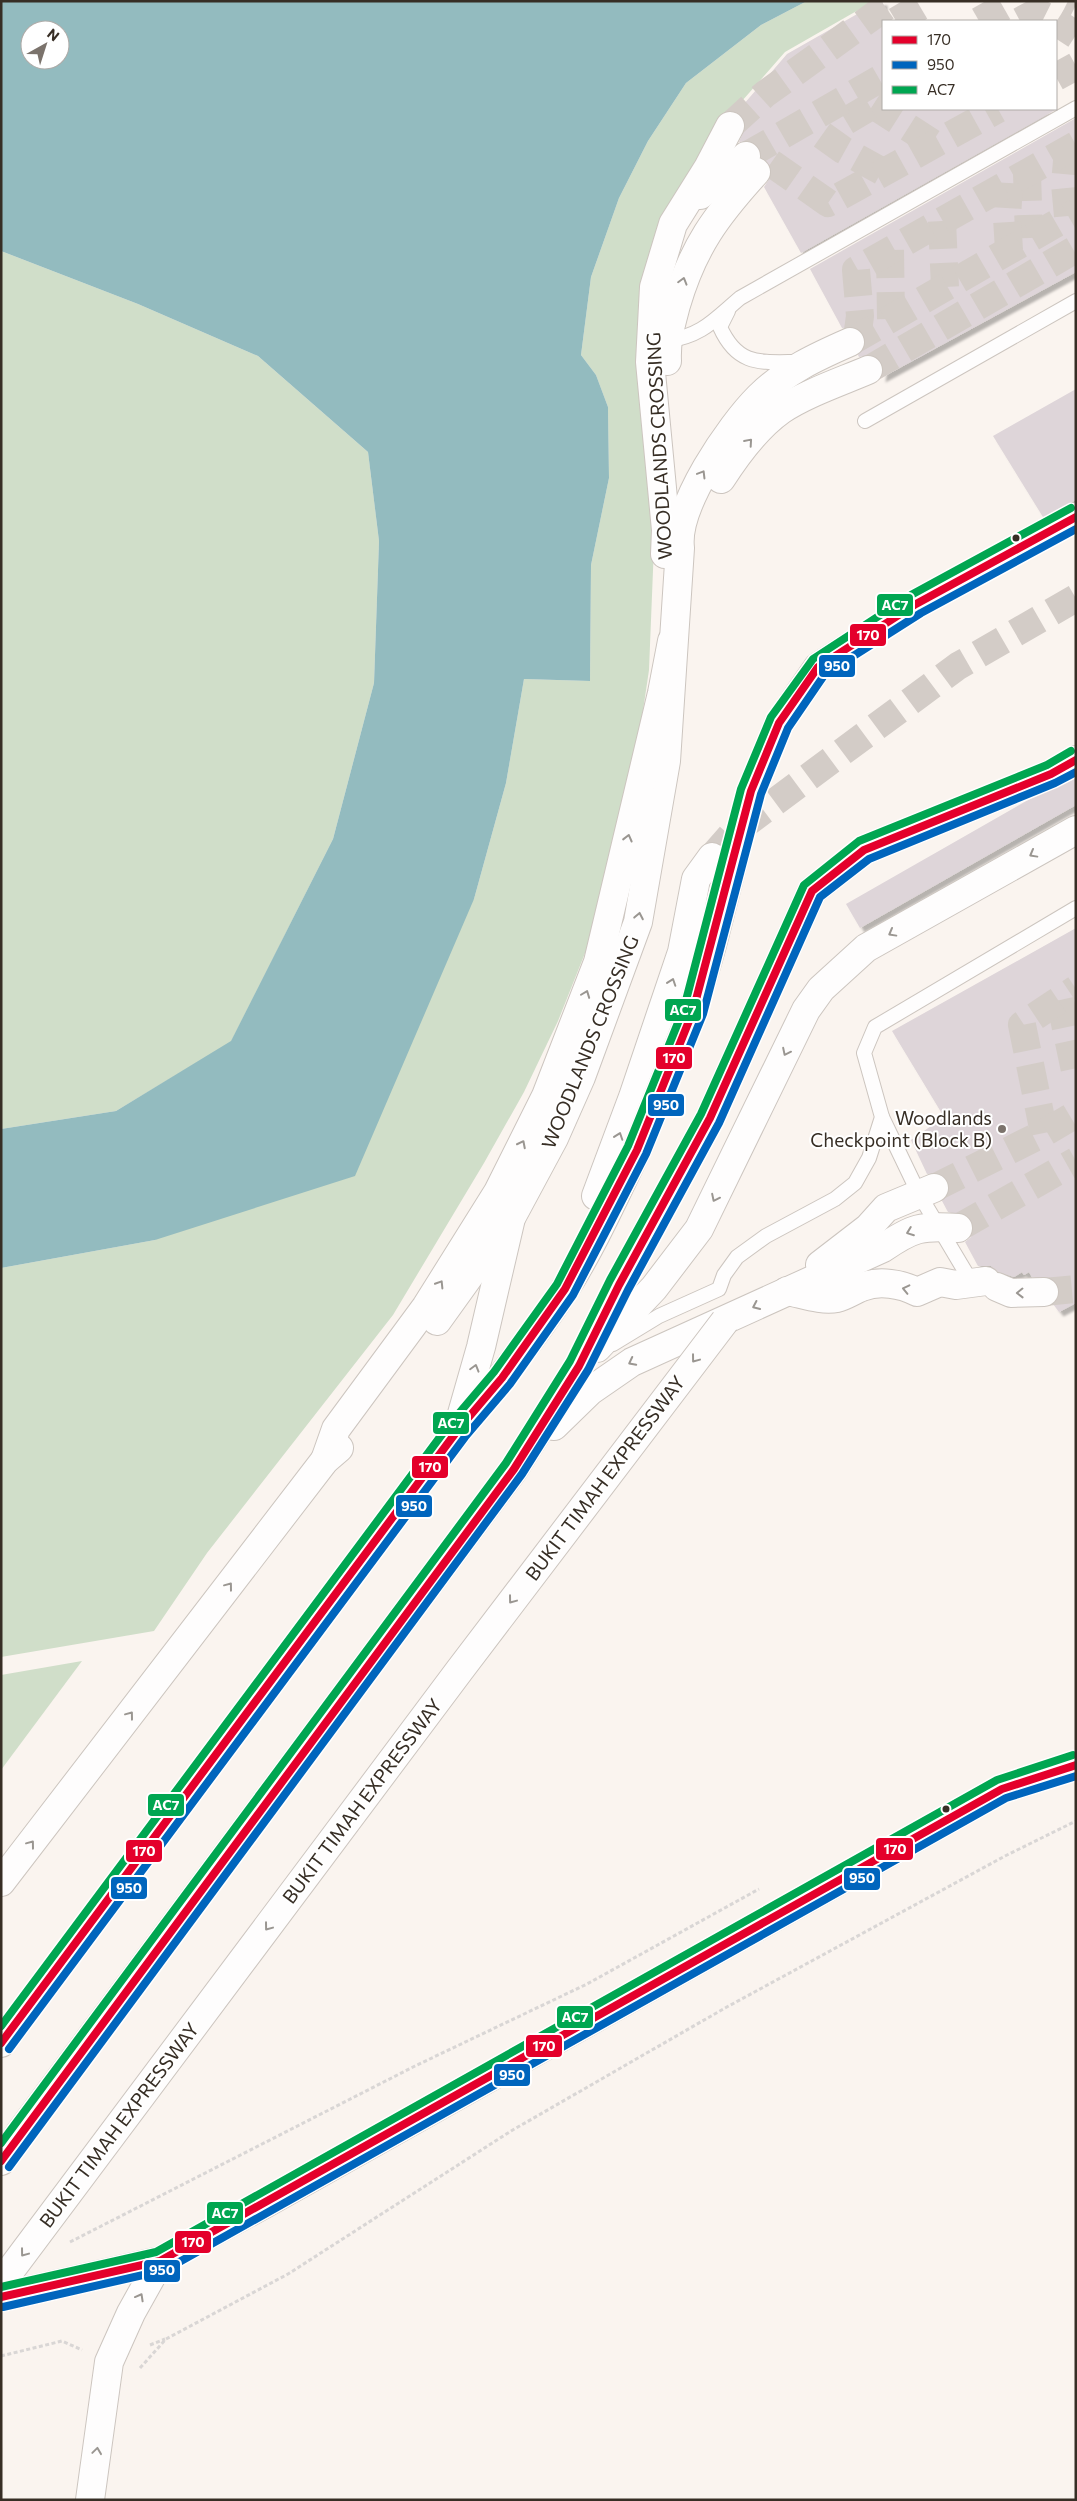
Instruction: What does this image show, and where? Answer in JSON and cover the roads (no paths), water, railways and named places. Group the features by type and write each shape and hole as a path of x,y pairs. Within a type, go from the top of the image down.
{"main road":[{"name":"WOODLANDS CROSSING","path":"457,1431 481,1347 511,1218 554,1138 581,1077 638,922 666,761 672,641 680,548 666,341 660,330 660,300 681,225 693,202 707,188 738,148 673,224 654,286 650,362 666,530 665,570 672,641"},
{"name":"WOODLANDS CROSSING","path":"678,537 699,480 719,449 759,397 804,362 850,342"},
{"name":"WOODLANDS CROSSING","path":"678,537 705,504 732,461 781,410 824,388 868,370"},
{"path":"541,1324 565,1289 600,1227 637,1150 693,1011 712,946 751,791 779,723 818,667 916,604 1076,517"},
{"path":"1,1882 325,1460 350,1439 370,1400 498,1192 546,1096 598,962 662,694 672,641"},
{"path":"1,2161 514,1469 579,1366 619,1285 710,1118 812,891 864,850 1050,774 1076,760"},
{"path":"579,1366 654,1288 699,1229 806,1010 821,989 866,948 1076,830"},
{"name":"WOODLANDS CROSSING","path":"1,2043 457,1431 502,1378 541,1324 541,1305 574,1247 604,1180 682,952 696,879 712,858"},
{"path":"787,1291 868,1228 886,1208 926,1191"},
{"path":"370,1400 511,1218"},
{"path":"514,1469 570,1410 609,1376 632,1362 883,1248 906,1233 932,1225 949,1227"},
{"path":"787,1291 815,1297 837,1298 864,1286 880,1282 908,1287 917,1292 940,1282 956,1285 985,1284 1011,1293 1044,1292"},
{"name":"BUKIT TIMAH EXPRESSWAY","path":"1,2283 453,1679 725,1321"},
{"path":"1,2297 160,2261 266,2204 1002,1789 1076,1766"},
{"path":"90,2500 108,2362 131,2313 160,2261"}],"lane":[{"path":"666,341 688,338 704,328 740,298 1076,108"},
{"path":"740,298 726,313 720,327 727,343 740,356 766,362 804,362"},
{"path":"865,421 1076,301"},
{"path":"985,1284 926,1191 882,1116 864,1053 875,1027 1076,908"},
{"path":"579,1366 659,1316 719,1289 724,1275 737,1257 766,1236 835,1199 849,1189 855,1183 869,1158 882,1116"}],"water":[{"path":"1,1 807,1 761,25 686,83 648,141 619,198 591,277 581,355 596,375 608,407 609,478 591,565 590,681 524,679 506,783 474,899 355,1176 155,1240 1,1268 1,1129 116,1111 231,1041 333,839 374,683 379,541 368,452 258,356 138,304 1,251"}],"tunnel":[{"path":"730,126 765,94 894,1"},
{"path":"898,20 930,1"},
{"path":"981,20 1014,1"},
{"path":"1068,1 1076,5"},
{"path":"1022,20 1037,12 1053,20"},
{"path":"1057,23 1076,35"},
{"path":"1057,76 1076,66"},
{"path":"746,156 882,78"},
{"path":"846,121 882,100"},
{"path":"873,105 934,144"},
{"path":"771,163 828,203 996,110"},
{"path":"822,135 843,150 883,172"},
{"path":"857,338 860,316 856,270 1076,145"},
{"path":"1068,150 1065,184 1068,216"},
{"path":"1027,173 1029,238"},
{"path":"1009,183 1007,218 1009,250"},
{"path":"850,342 1076,212"},
{"path":"942,221 945,287"},
{"path":"868,370 1076,249"},
{"path":"890,250 891,319"},
{"path":"712,857 733,833 958,666 1076,598"},
{"path":"1044,1133 1022,1025 1076,989"},
{"path":"1060,1000 1076,1075"},
{"path":"934,1188 1044,1133 1076,1114"},
{"path":"958,1228 1076,1161"},
{"path":"1044,1292 1076,1289"}],"place":[{"name":"Woodlands Checkpoint (Block B)","path":"1002,1129"}]}
